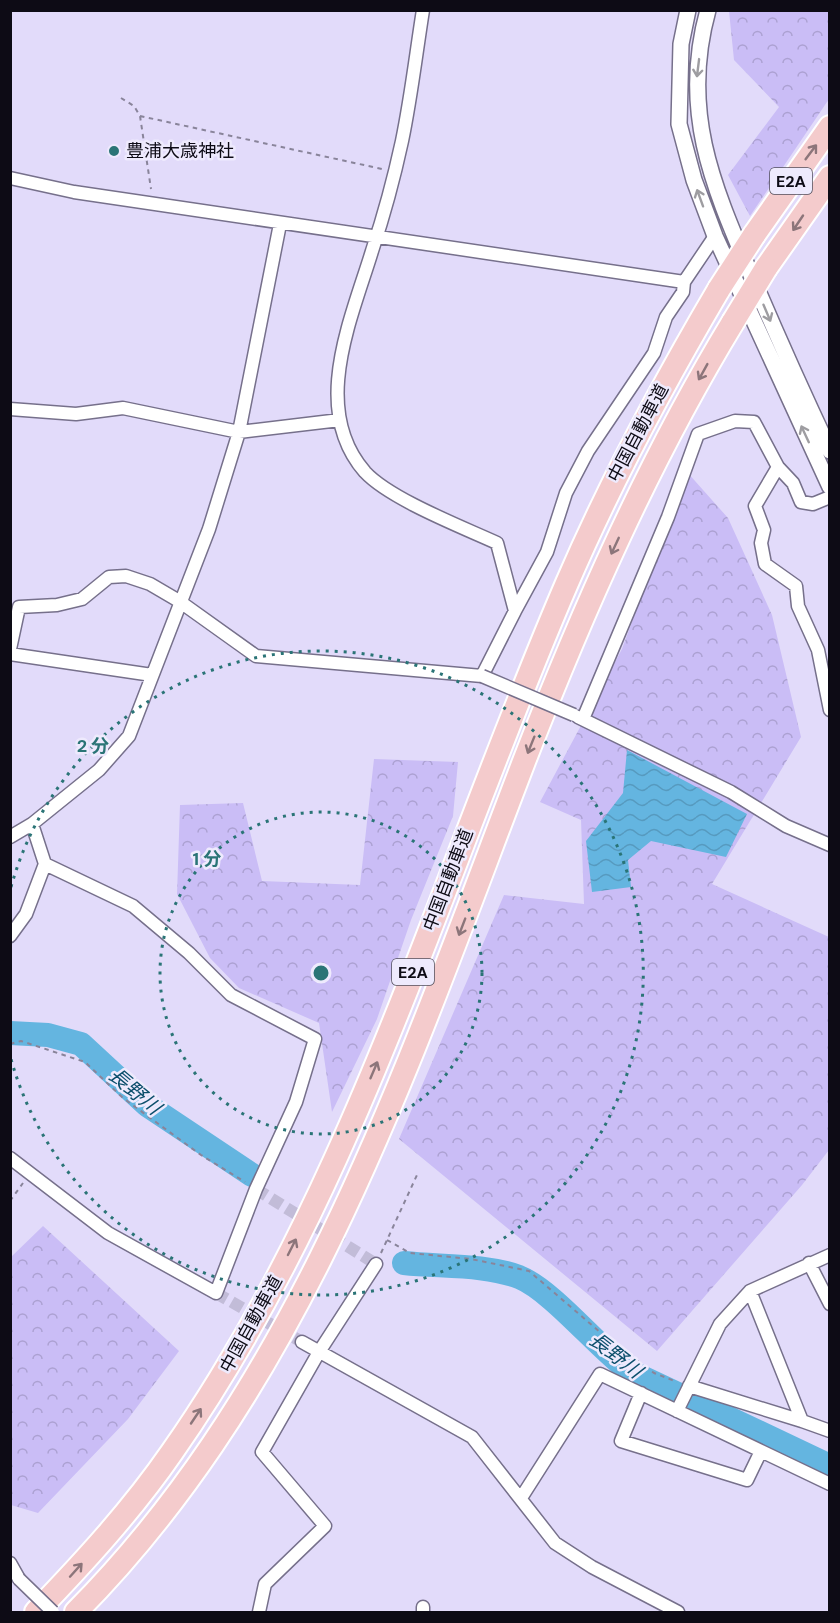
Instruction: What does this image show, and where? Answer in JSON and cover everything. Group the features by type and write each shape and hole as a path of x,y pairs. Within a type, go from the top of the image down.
{"highway":[{"name":"中国自動車道","path":"36,1612 124,1515 171,1453 220,1379 298,1236 335,1161 374,1068 501,742 567,581 649,411 719,289 830,127"},
{"name":"中国自動車道","path":"76,1612 145,1534 195,1469 240,1402 280,1334 326,1246 401,1080 528,752 594,591 675,423 766,268 830,177"}],"street":[{"path":"423,10 402,141 377,237 341,352 340,420 351,451 367,473 405,500 497,543 515,611"},
{"path":"688,10 681,44 679,124 694,180 715,236 830,487"},
{"path":"708,10 697,81 699,123 708,168 750,273 826,433 830,451"},
{"path":"10,178 74,192 280,224 684,282"},
{"path":"10,837 32,824 99,770 129,736 179,601 209,529 238,432 280,224"},
{"path":"482,676 547,552 566,493 588,451 654,353 666,317 683,292 684,282 715,236"},
{"path":"10,409 76,414 123,408 238,432 340,420"},
{"path":"578,717 668,517 698,434 735,421 754,422 778,467 793,483 801,502 813,504 830,497"},
{"path":"778,467 755,506 764,530 761,543 765,564 796,586 798,606 818,650 830,710"},
{"path":"10,649 19,607 57,606 82,598 108,578 126,576 150,584 179,601 256,656 482,676 578,717 731,792 786,826 830,845"},
{"path":"10,654 152,675"},
{"path":"10,936 26,914 45,864 32,824"},
{"path":"10,1158 108,1233 216,1293 256,1189 296,1102 315,1038 231,995 189,953 134,906 45,864"},
{"path":"677,1411 720,1324 750,1291 830,1255"},
{"path":"809,1263 830,1304"},
{"path":"259,1612 265,1584 325,1526 262,1452 319,1352 376,1264"},
{"path":"750,1291 802,1421"},
{"path":"302,1342 472,1437 555,1543 592,1567 678,1612"},
{"path":"521,1498 600,1374 830,1484"},
{"path":"689,1386 830,1431"},
{"path":"641,1393 621,1441 747,1480 761,1451"},
{"path":"10,1563 20,1579 53,1612"}],"path":[{"path":"121,98 134,106 140,116 153,204"},
{"path":"140,116 394,172"},
{"path":"10,1044 21,1041 85,1062 123,1098 201,1155 256,1189"},
{"path":"10,1201 30,1173"},
{"path":"376,1264 417,1175"},
{"path":"387,1240 410,1253 471,1258 529,1271 608,1339 654,1373 689,1386"}],"green space":[{"path":"729,11 829,11 829,99 750,216 728,175 779,107 734,60"},
{"path":"687,472 728,518 772,615 801,737 712,884 829,937 829,1150 802,1185 657,1351 399,1139 504,895 584,904 581,820 540,802 622,649"},
{"path":"374,759 458,762 453,816 411,920 377,1019 332,1112 319,1023 239,988 210,958 177,894 180,805 243,803 262,881 360,885"},
{"path":"43,1226 179,1351 128,1419 38,1513 11,1505 10,1258"}],"water":[{"path":"627,750 747,814 726,857 651,841 628,860 631,887 592,892 586,841 623,793"}],"waterway":[{"name":"長野川","path":"10,1033 48,1035 81,1044 147,1105 252,1175"},
{"name":"長野川","path":"404,1263 477,1268 519,1277 546,1294 631,1372 830,1466"}],"tunnel":[{"path":"256,1189 376,1264"},
{"path":"216,1293 302,1342"}],"place":[{"name":"豊浦大歳神社","path":"114,151"}]}
